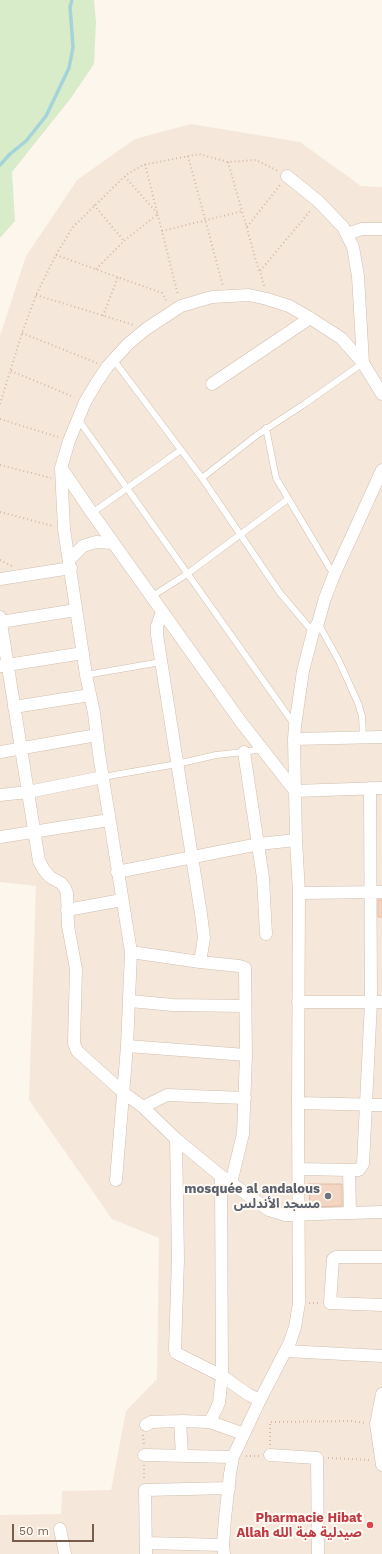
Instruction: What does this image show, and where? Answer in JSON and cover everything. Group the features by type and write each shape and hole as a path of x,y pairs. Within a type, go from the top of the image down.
{"street":[{"path":"287,176 318,201 343,227 353,247 356,261 363,363"},
{"path":"347,234 362,229 382,229"},
{"path":"116,1180 124,1093 130,1000 131,952 64,529 61,468 69,440 85,402 110,363 128,344 146,329 177,308 212,297 225,295 249,295 267,298 289,306 310,318 341,338 363,363 382,394"},
{"path":"212,384 310,318"},
{"path":"61,468 151,597 261,749 295,791"},
{"path":"229,1488 145,1490 146,1549 224,1550 225,1518 229,1488 230,1474 234,1457 260,1400 286,1351 295,1327 300,1303 300,1214 298,1103 299,893 296,840 295,726 303,671 325,598 382,470"},
{"path":"0,579 70,564 83,546 96,542 113,543"},
{"path":"76,610 0,621 4,665 14,708 40,865 50,877 61,883 68,894 68,926 76,969 75,1047 124,1093 143,1107 176,1139 226,1180 269,1210 285,1215 382,1212"},
{"path":"162,612 157,626 160,662 175,746 204,938 200,962"},
{"path":"4,665 83,653"},
{"path":"14,708 90,695"},
{"path":"0,752 97,735"},
{"path":"294,739 382,737"},
{"path":"244,752 263,878 266,934"},
{"path":"0,795 28,792 103,777"},
{"path":"295,791 376,788 376,1002 366,1105 363,1164 359,1170 299,1169"},
{"path":"0,837 109,820"},
{"path":"118,872 258,844 296,840"},
{"path":"299,893 376,893"},
{"path":"68,910 122,900"},
{"path":"131,952 243,967 245,971 246,1055 243,1134 226,1180 222,1376 219,1403 210,1422"},
{"path":"130,1000 173,1004 245,1006"},
{"path":"298,1002 376,1002"},
{"path":"127,1046 246,1055"},
{"path":"143,1107 167,1095 244,1098"},
{"path":"298,1103 382,1105"},
{"path":"176,1139 178,1259 175,1350 176,1353 222,1376 249,1395 260,1400"},
{"path":"349,1170 350,1213"},
{"path":"382,1257 336,1257 333,1259 330,1303 382,1305"},
{"path":"286,1351 382,1356"},
{"path":"381,1462 376,1424 382,1394"},
{"path":"180,1421 182,1455"},
{"path":"146,1425 151,1422 210,1422 244,1434"},
{"path":"144,1455 234,1457"},
{"path":"270,1455 317,1458 318,1554"},
{"path":"60,1529 65,1554"}],"lane":[{"path":"110,363 202,478 280,593 316,628 339,661 358,703 362,716 363,737"},
{"path":"202,478 266,428 363,363"},
{"path":"78,419 295,726"},
{"path":"266,428 276,478 334,575"},
{"path":"92,513 181,450"},
{"path":"151,597 187,574 288,499"},
{"path":"86,675 160,662"},
{"path":"103,777 261,749"}],"path":[{"path":"0,404 22,333 36,295 56,255 72,228 94,205 125,177 145,164 199,154 228,162 256,160 287,176 247,227"},
{"path":"188,156 225,295"},
{"path":"228,162 267,298"},
{"path":"145,164 162,231 177,308"},
{"path":"125,177 158,214"},
{"path":"260,271 318,201"},
{"path":"94,205 124,241"},
{"path":"162,231 243,211"},
{"path":"96,269 124,241 158,214"},
{"path":"56,255 162,293 177,308"},
{"path":"103,316 118,277"},
{"path":"36,295 146,329"},
{"path":"22,333 110,363"},
{"path":"11,371 85,402"},
{"path":"0,419 69,440"},
{"path":"0,465 62,480"},
{"path":"0,512 64,529"},
{"path":"300,1303 330,1303"},
{"path":"234,1457 270,1455 270,1422 351,1421"},
{"path":"317,1458 381,1462"}],"shaded area":[{"path":"191,124 300,142 361,186 382,187 382,1554 0,1554 0,1515 61,1514 62,1491 111,1490 126,1411 157,1379 159,1238 112,1219 29,1100 36,886 0,882 0,336 26,256 77,180 135,139"}],"green space":[{"path":"0,0 94,0 96,22 94,64 71,98 12,172 15,221 0,238"}],"building":[{"path":"378,900 382,900 382,917 378,917"},
{"name":"mosquée al andalous مسجد الأندلس","path":"309,1184 342,1184 342,1206 310,1207"}],"waterway":[{"path":"0,165 10,154 26,141 46,116 69,68 73,47 70,7 72,0"}],"place":[{"name":"mosquée al andalous مسجد الأندلس","path":"328,1196"},
{"name":"Pharmacie Hibat Allah صيدلية هبة الله","path":"370,1525"}]}
